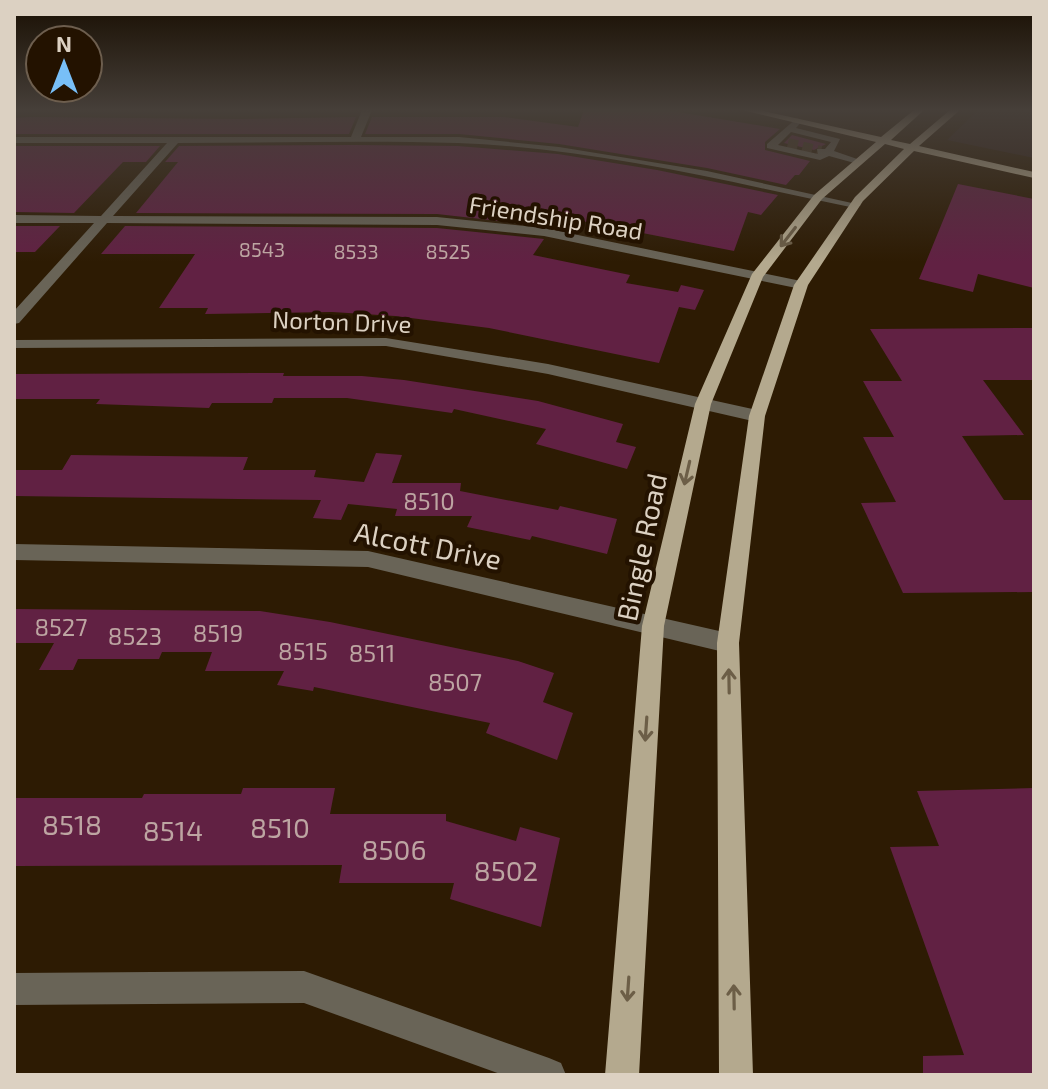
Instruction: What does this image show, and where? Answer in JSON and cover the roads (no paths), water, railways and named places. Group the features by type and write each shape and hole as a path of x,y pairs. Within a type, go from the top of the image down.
{"main road":[{"name":"Bingle Road","path":"622,1075 653,626 703,404 757,277 818,197 858,161"},
{"path":"736,1075 728,643 757,416 801,285 855,205 898,161"},
{"path":"966,161 1034,175"}],"street":[{"path":"14,320 156,161"},
{"path":"647,161 855,205"},
{"name":"Friendship Road","path":"14,219 437,221 544,232 801,285"},
{"name":"Norton Drive","path":"14,344 386,342 548,369 757,416"},
{"name":"Alcott Drive","path":"14,552 368,559 728,643"},
{"path":"14,989 304,987 549,1075"}]}
